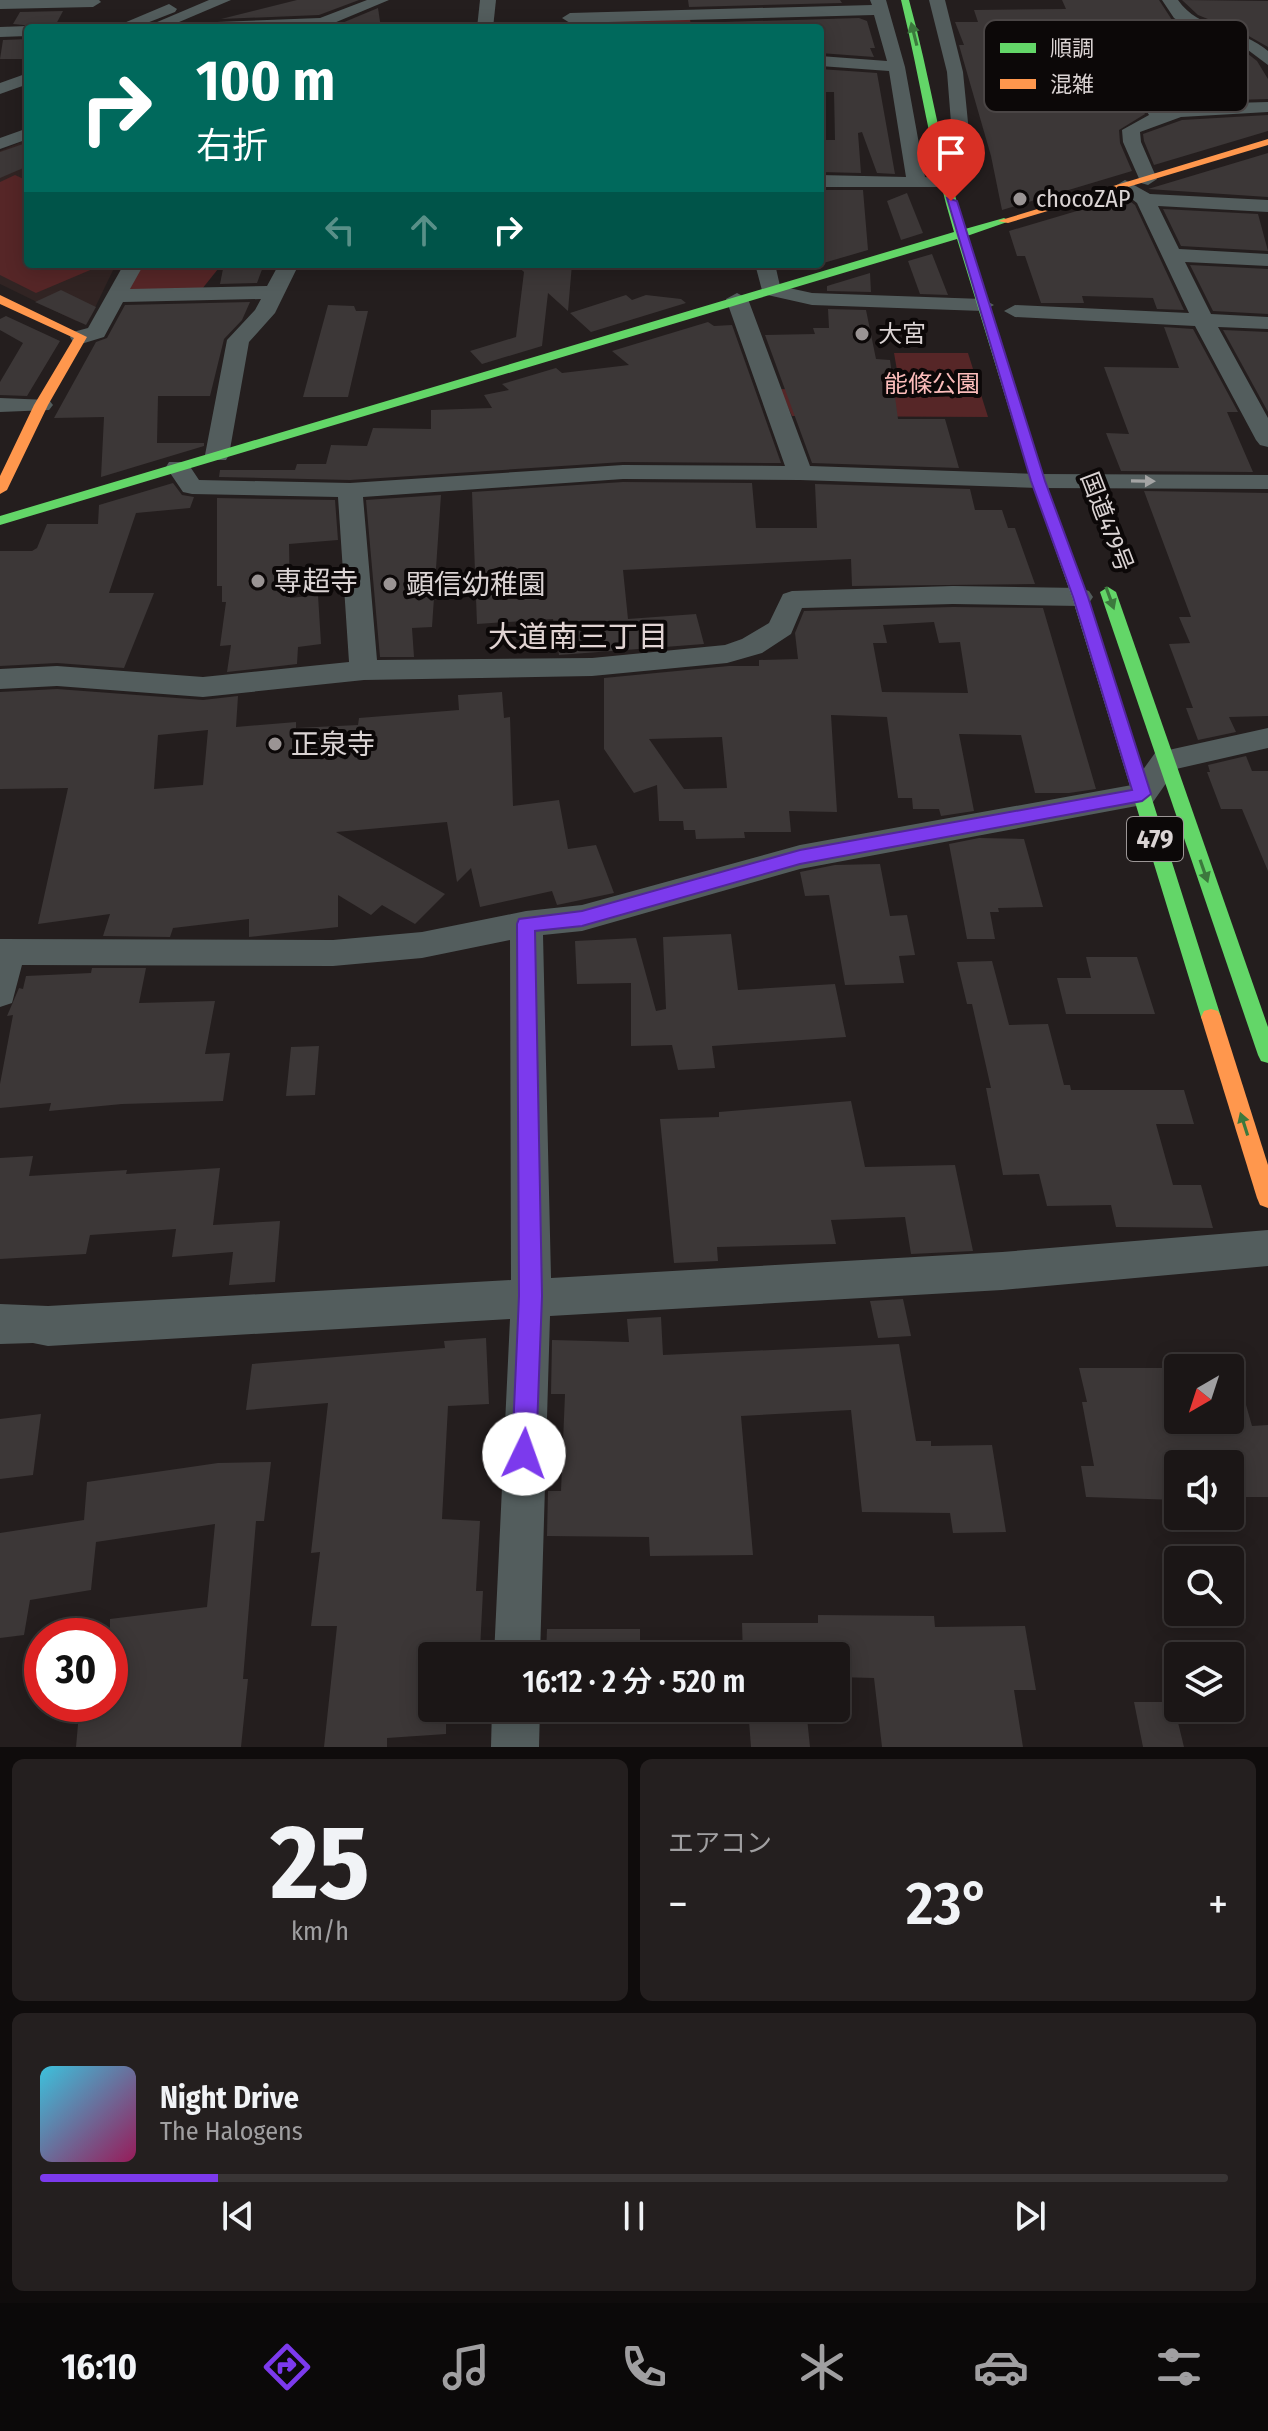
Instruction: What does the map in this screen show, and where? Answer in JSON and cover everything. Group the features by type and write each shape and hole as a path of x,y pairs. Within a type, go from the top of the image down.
{"main road":[{"name":"479","path":"905,0 966,180"},
{"name":"479","path":"923,0 945,184 1038,481"},
{"path":"1147,190 1268,142"},
{"path":"0,521 737,299 1125,186"},
{"path":"0,299 81,337 41,405 0,490"},
{"path":"1012,304 1020,334"},
{"name":"国道479号","path":"1038,481 1080,597 1268,1198"},
{"name":"国道479号","path":"1099,570 1166,761 1258,1000 1268,1055"}],"street":[{"path":"160,24 192,0"},
{"path":"160,24 223,0"},
{"path":"327,24 381,0"},
{"path":"485,24 488,0"},
{"path":"581,0 572,5 571,23 824,13 879,5 897,67 916,182"},
{"path":"937,0 955,72 966,180"},
{"path":"1170,0 1180,15 1188,20"},
{"path":"0,4 94,1"},
{"path":"79,19 94,1"},
{"path":"0,32 24,31"},
{"path":"1248,43 1268,60"},
{"path":"824,60 843,55 858,66 897,67"},
{"path":"0,75 24,66"},
{"path":"0,89 24,80"},
{"path":"1248,108 1268,107"},
{"path":"1156,112 1158,116"},
{"path":"1175,112 1158,116 1131,130 1132,142 1172,255 1203,320 1268,440"},
{"path":"0,144 24,135"},
{"path":"824,181 945,184"},
{"path":"1125,186 1268,206"},
{"path":"1172,255 1268,260"},
{"path":"81,337 96,332 132,268"},
{"path":"217,455 238,340 264,313 287,268"},
{"path":"766,268 770,290 812,299 983,305"},
{"path":"117,296 277,292"},
{"path":"737,299 800,473"},
{"path":"1012,304 1268,323"},
{"path":"1240,388 1268,389"},
{"path":"0,405 41,405"},
{"path":"178,467 192,487 350,490 623,472 800,473 1038,481 1268,482"},
{"path":"350,490 364,670"},
{"path":"0,679 57,676 203,687 364,670 592,667 727,654 752,646 781,628 792,600 953,595 1080,597"},
{"path":"0,993 4,952 333,953 422,945 526,924 582,918 800,857 1142,794 1166,761 1268,738"},
{"path":"518,1642 531,1296 526,924"},
{"path":"0,1324 48,1326 1002,1271 1268,1248"},
{"path":"515,1747 516,1722"}],"shaded area":[{"path":"24,141 24,268 114,268 90,318 76,321 0,284 0,151"}],"green space":[{"path":"690,18 691,24 578,24 578,21"},
{"path":"15,175 24,179 24,268 95,268 36,293 0,275 0,182"},
{"path":"138,268 219,268 202,289 127,289"},
{"name":"能條公園","path":"894,353 968,353 988,417 792,416 780,389 901,393"}],"building":[{"path":"297,0 359,0 319,15 221,19"},
{"path":"688,0 840,0 842,3 689,7"},
{"path":"1062,0 1159,0 1172,20 984,20 984,112 1144,112 1119,130 1120,143 1132,171 1002,210 991,156 959,45 964,45 955,22 978,22 974,10 1066,9"},
{"path":"1182,0 1268,1 1268,47 1248,36 1248,20 1210,20 1198,15"},
{"path":"378,8 380,24 340,24"},
{"path":"63,11 56,24 13,24 20,12"},
{"path":"859,18 867,21 875,48 870,48 874,57 824,53 824,24 692,23"},
{"path":"24,39 24,59 0,59 3,40"},
{"path":"1248,54 1257,61 1268,79 1268,99 1248,100"},
{"path":"824,69 877,73 895,174 877,173 862,132 858,133 861,173 824,172 824,140 835,140 834,92 824,92"},
{"path":"1268,115 1268,131 1154,165 1144,141 1143,134 1182,120"},
{"path":"24,144 24,168 0,178 0,152"},
{"path":"1268,153 1268,197 1148,189"},
{"path":"824,190 863,190 868,250 824,263"},
{"path":"907,193 923,233 901,240 887,201"},
{"path":"1124,197 1135,205 1184,310 1157,309 1153,298 1082,296 1084,303 1041,303 1025,256 1017,256 1009,231"},
{"path":"1163,209 1258,214 1268,251 1181,246"},
{"path":"932,254 948,295 920,294 908,261"},
{"path":"1190,265 1268,269 1268,314 1213,311"},
{"path":"223,268 263,268 257,283 220,284"},
{"path":"520,268 572,268 568,311 548,293 542,346 482,364 470,351 516,337 524,272"},
{"path":"870,273 871,292 827,291 827,286"},
{"path":"61,290 96,307 86,325 35,302"},
{"path":"626,295 632,300 646,295 681,299 686,303 591,332 570,313"},
{"path":"250,302 242,320 224,339 210,396 158,396 157,443 204,443 204,446 101,477 104,417 54,418 96,342 107,338 125,305"},
{"path":"328,305 354,306 356,311 368,311 348,397 303,397"},
{"path":"828,309 866,310 876,359 890,360 898,419 945,419 959,468 812,463 765,335 815,334 813,328 829,328"},
{"path":"6,316 60,341 27,396 0,395 0,382 23,343 0,330 0,319"},
{"path":"708,322 714,326 732,325 781,463 623,462 350,480 219,477 220,470 295,470 297,464 326,464 331,445 367,446 373,428 431,429 431,410 492,408 484,395 509,390 502,384 556,368 562,373 629,365 612,351"},
{"path":"1164,327 1193,329 1238,412 1227,412 1253,472 1121,471 1106,433 1129,434 1104,367 1179,368"},
{"path":"1223,330 1268,332 1268,412"},
{"path":"623,482 752,483 756,528 817,528 815,484 970,489 975,510 1002,510 1008,528 1015,528 1035,584 852,586 851,559 623,570 628,619 696,614 704,644 559,655 553,619 477,624 472,492"},
{"path":"173,483 182,495 194,497 190,508 136,513 109,593 154,593 124,668 57,663 0,666 0,551 32,551 37,548 47,524 98,524 99,505"},
{"path":"1144,491 1268,493 1268,716 1229,717 1236,732 1198,740 1186,708 1193,708 1169,644 1190,643 1179,617 1191,617"},
{"path":"441,495 432,627 412,628 414,657 380,657 366,500"},
{"path":"217,498 335,500 338,540 289,544 290,598 318,595 321,644 298,647 297,664 227,672 231,645 220,646 226,602 222,602 222,586 217,586"},
{"path":"1043,608 1096,789 1035,793 1021,735 959,734 974,811 941,816 939,809 913,809 912,798 898,798 887,717 831,715 837,812 789,811 791,832 744,832 745,838 696,839 695,830 684,830 683,821 659,821 657,785 634,793 604,749 604,678 759,666 759,660 798,659 795,633 804,611","holes":["934,622 939,643 960,642 968,693 882,692 873,643 887,643 883,625","722,737 727,788 684,789 649,739"]},
{"path":"57,689 203,700 238,696 236,727 296,722 296,728 358,725 359,718 459,710 458,695 502,692 504,718 510,717 513,806 559,800 568,849 596,845 614,893 557,905 552,891 480,907 471,868 457,882 447,822 336,832 445,894 415,924 382,905 371,915 338,895 338,927 249,937 249,919 173,928 170,937 103,936 110,914 38,924 68,788 0,789 0,692","holes":["208,730 203,785 154,789 158,735"]},
{"path":"1246,756 1252,771 1268,771 1268,871 1242,809 1221,809 1207,772 1210,772 1208,765"},
{"path":"979,838 1024,839 1043,907 998,908 999,912 990,912 995,939 967,939 949,844"},
{"path":"880,864 890,916 907,915 915,955 899,956 904,983 845,985 829,895 805,896 800,872 835,865"},
{"path":"731,934 738,990 835,984 846,1037 712,1046 715,1068 678,1070 672,1045 631,1046 631,983 577,984 575,941 636,938 656,1011 666,1009 663,937"},
{"path":"1086,957 1137,957 1155,1014 1066,1014 1057,978 1091,978"},
{"path":"992,961 1009,1025 1048,1024 1064,1085 1070,1085 1071,1090 1184,1090 1194,1124 1156,1124 1173,1185 1201,1185 1213,1228 1116,1227 1111,1205 1047,1206 1039,1174 1003,1175 986,1088 991,1088 972,1004 967,1004 957,962"},
{"path":"92,968 146,968 139,1003 215,1001 205,1054 230,1053 223,1101 122,1104 49,1111 51,1103 0,1108 0,1084 13,1015 7,1016 19,988 23,989 26,976 91,973"},
{"path":"319,1046 315,1095 286,1096 291,1047"},
{"path":"851,1101 865,1167 955,1165 973,1251 911,1254 905,1217 831,1220 836,1244 717,1247 718,1261 674,1263 660,1119 719,1117 719,1112"},
{"path":"33,1156 29,1176 220,1168 213,1225 280,1221 275,1282 229,1285 233,1252 172,1257 176,1229 90,1235 86,1254 0,1259 0,1158"},
{"path":"903,1299 911,1336 878,1338 870,1301"},
{"path":"661,1317 663,1355 899,1344 916,1441 931,1441 931,1446 992,1445 1006,1532 953,1533 950,1513 862,1512 851,1410 741,1416 753,1555 650,1556 649,1537 547,1536 548,1491 561,1491 565,1394 551,1394 552,1340 629,1342 627,1319"},
{"path":"486,1338 489,1404 448,1406 442,1519 480,1521 476,1591 483,1591 480,1642 418,1642 418,1722 446,1722 446,1734 387,1738 387,1747 324,1747 337,1626 311,1626 320,1552 311,1553 328,1403 246,1410 252,1364 445,1348 444,1341"},
{"path":"1079,1368 1164,1368 1164,1434 1244,1434 1244,1398 1252,1426 1268,1425 1268,1497 1244,1497 1244,1450 1164,1450 1164,1500 1086,1497 1081,1466 1094,1466 1082,1402 1087,1402"},
{"path":"41,1414 33,1475 0,1479 0,1419"},
{"path":"271,1462 264,1521 256,1521 243,1679 248,1679 241,1747 76,1747 78,1722 128,1722 128,1618 118,1618 207,1607 215,1524 96,1542 91,1590 30,1600 27,1618 24,1618 24,1635 0,1638 0,1533 84,1520 87,1482 218,1463"},
{"path":"818,1615 934,1616 935,1627 1025,1626 1036,1690 1014,1690 1023,1747 882,1747 874,1678 850,1677 850,1642 743,1642 742,1623 818,1623"},
{"path":"547,1629 640,1629 640,1642 547,1642"},
{"path":"1134,1702 1164,1702 1164,1722 1178,1722 1184,1747 1143,1747"},
{"path":"749,1722 807,1722 810,1747 751,1747"}],"traffic: fast":[{"path":"905,0 923,69 945,184 1038,481 1080,597 1211,1017"},
{"path":"0,521 1004,221"},
{"path":"1108,592 1268,1055"}],"traffic: slow":[{"path":"1004,221 1268,142"},
{"path":"0,299 81,337 41,405 0,490"},
{"path":"1211,1017 1268,1198"}],"place":[{"name":"chocoZAP","path":"1020,199"},
{"name":"大宮","path":"862,334"},
{"name":"専超寺","path":"258,581"},
{"name":"顕信幼稚園","path":"390,584"},
{"name":"正泉寺","path":"275,744"}],"district":[{"name":"大道南三丁目","path":"578,637"}],"route":[{"path":"524,1454 531,1296 526,924 582,918 800,857 1142,794 1080,597 1038,481 951,201"}]}
